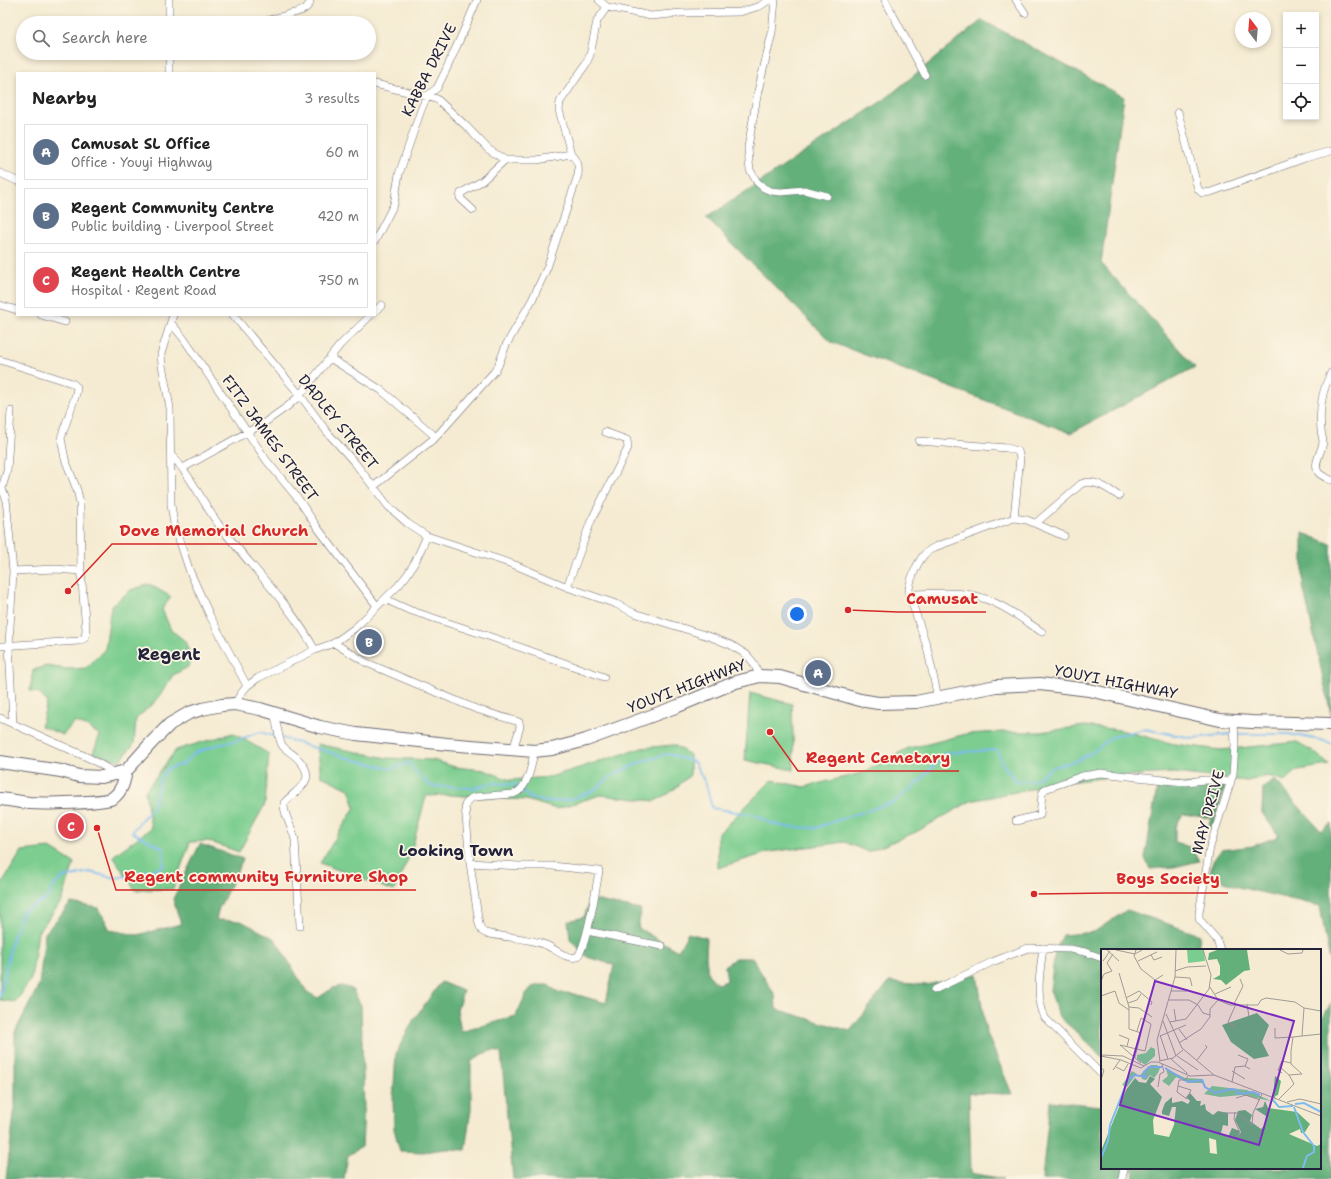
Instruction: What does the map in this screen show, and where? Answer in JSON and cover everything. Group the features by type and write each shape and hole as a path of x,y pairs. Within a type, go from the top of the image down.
{"main road":[{"name":"YOUYI HIGHWAY","path":"0,799 30,803 101,802 112,798 121,789 122,776 152,742 175,721 189,713 202,709 235,704 274,712 320,727 356,734 534,751 552,749 586,740 678,706 736,682 760,676 780,677 860,700 878,703 916,702 996,686 1040,684 1088,690 1205,717 1234,726 1331,724"},
{"path":"0,762 61,771 79,776 122,776"}],"street":[{"path":"169,0 169,16"},
{"name":"KABBA DRIVE","path":"376,239 394,204 399,174 416,121 427,96 437,88 477,0"},
{"path":"599,0 607,7 651,16 681,13 740,12 769,0"},
{"path":"774,0 772,33 758,91 748,147 748,162 750,170 757,182 764,188 772,191 781,192 804,190 827,196"},
{"path":"886,0 925,75"},
{"path":"1016,0 1025,13"},
{"path":"283,16 301,11 306,8 310,2"},
{"path":"373,487 436,437 494,372 498,366 506,345 532,300 547,268 578,175 578,163 575,157 571,154 559,110 560,102 586,64 590,55 597,21 607,7"},
{"path":"169,60 169,72"},
{"path":"376,84 427,96 441,102 488,149 505,160 537,160 571,154"},
{"path":"1178,112 1198,189 1202,193 1211,192 1305,158 1331,151"},
{"path":"473,210 462,201 460,195 461,193 482,181 505,160"},
{"path":"0,173 16,181"},
{"path":"0,305 16,310"},
{"path":"376,310 382,305"},
{"path":"44,316 65,322"},
{"path":"173,316 161,354 170,408 172,513 181,548 190,572 210,616 248,686"},
{"name":"DADLEY STREET","path":"236,316 300,395 327,432 355,463 397,515 427,536 516,565 567,587 616,604 634,612 695,631 731,645 747,655 753,662 760,676"},
{"path":"183,468 275,416 300,395 352,332 370,316"},
{"name":"FITZ JAMES STREET","path":"171,323 184,339 267,461 299,500 317,527 378,606"},
{"path":"330,358 381,390 436,437"},
{"path":"0,360 72,384 78,391 61,438 65,459 77,490 80,503 81,571 86,630 85,638 79,641 0,646"},
{"path":"1331,373 1322,397 1321,430 1323,442 1317,463 1317,471 1322,476 1331,480"},
{"path":"11,411 7,471 1,488 6,499 13,571 8,646 13,723"},
{"path":"567,587 592,521 628,448 627,440 605,432"},
{"path":"919,441 1007,448 1018,451 1020,458 1014,518"},
{"path":"1323,442 1331,445"},
{"path":"171,455 183,468 213,517 287,607 315,650"},
{"path":"1036,523 1086,482 1092,482 1118,496"},
{"path":"938,698 927,647 909,594 909,583 923,556 935,547 1014,518 1020,518 1036,523 1064,536"},
{"path":"235,704 240,695 258,678 315,650 334,643 355,628 407,575 427,536"},
{"path":"13,571 55,569 81,571"},
{"path":"909,594 954,594 984,598 1008,608 1042,632"},
{"path":"385,599 409,610 604,677"},
{"path":"334,643 367,663 476,709 519,722 520,728 513,750"},
{"path":"274,712 282,745 304,766 307,775 303,786 284,803 284,808 295,840 300,926"},
{"path":"0,718 100,764 122,776"},
{"name":"MAY DRIVE","path":"1220,949 1217,940 1199,919 1199,913 1210,847 1231,782 1235,745 1234,726"},
{"path":"470,863 519,866 552,866 599,871 587,931 581,952 577,957 570,958 545,944 531,940 490,934 482,931 479,924 470,863 465,809 467,801 474,797 513,794 519,792 528,777 534,751"},
{"path":"1016,821 1040,815 1042,794 1045,789 1091,773 1119,774 1186,782 1205,780 1231,782"},
{"path":"587,931 662,946"},
{"path":"934,990 981,966 1021,949 1032,947 1070,949 1101,958"},
{"path":"1043,948 1038,996 1040,1007 1045,1018 1101,1074"},
{"path":"1122,1179 1124,1169"}],"green space":[{"path":"982,20 1124,97 1101,263 1195,367 1071,433 831,342 706,218 885,99"},
{"path":"1303,533 1331,544 1331,715 1303,586"},
{"path":"149,584 171,597 162,609 171,630 185,641 191,658 188,667 173,675 157,700 136,719 134,744 120,761 93,753 100,735 86,726 74,722 63,735 41,726 47,702 39,693 30,691 33,670 47,666 66,669 86,668 105,649 111,606 131,590"},
{"path":"750,693 792,704 794,770 745,760"},
{"path":"1085,726 1120,730 1174,744 1221,750 1297,742 1313,751 1329,765 1298,770 1285,781 1268,776 1247,781 1174,773 1119,776 1060,783 971,801 916,832 868,852 845,842 769,852 718,868 718,834 772,780 804,787 862,773 908,748 966,734 1040,732"},
{"path":"233,733 269,754 265,804 239,852 208,841 190,842 173,889 135,890 113,856 151,828 145,791 176,750"},
{"path":"317,744 387,758 433,760 455,767 484,770 510,780 550,777 642,748 674,745 690,755 690,775 671,792 655,801 600,795 557,809 526,800 450,795 426,796 411,852 394,891 320,863 355,807 349,789 321,776"},
{"path":"1275,780 1321,831 1331,824 1331,968 1320,906 1238,887 1209,876 1213,861 1221,850 1253,846 1279,836 1262,813 1263,788"},
{"path":"1158,782 1192,785 1226,784 1212,829 1209,825 1211,818 1183,814 1175,827 1175,842 1192,848 1199,861 1174,867 1150,869 1145,858"},
{"path":"200,844 243,859 219,908 216,920 241,921 275,939 307,992 318,998 333,988 342,986 352,989 361,1005 364,1108 362,1147 348,1155 344,1179 6,1179 15,1107 15,1032 39,985 45,933 71,903 99,908 110,930 137,935 181,924 173,899"},
{"path":"50,848 74,863 62,901 38,932 31,979 16,1002 0,1000 0,886 22,851"},
{"path":"590,899 641,910 638,928 678,951 688,933 707,938 706,956 708,974 717,984 727,981 725,966 735,958 752,958 775,995 776,1009 850,1031 889,982 926,985 977,974 986,1031 1012,1094 969,1093 971,1173 1003,1179 513,1179 501,1053 494,1050 482,1054 471,1062 471,1109 465,1150 447,1149 423,1152 400,1151 394,1129 393,1100 396,1053 414,1019 441,982 463,991 457,1010 461,1032 516,1016 526,994 532,987 539,985 548,985 558,992 574,994 606,1003 614,965 587,957 570,939 568,921 584,917"},
{"path":"1127,910 1200,935 1198,949 1101,949 1101,1056 1059,1017 1050,990 1055,951 1063,935 1094,932"},
{"path":"1331,1003 1331,1179 1134,1179 1133,1169 1321,1169 1321,1020"},
{"path":"1050,1101 1101,1106 1101,1169 1125,1169 1126,1179 1042,1179"}],"waterway":[{"path":"282,738 391,769 409,763 418,775 431,786 473,788 494,783 516,785 530,798 547,802 568,800 593,791 613,775 643,761 668,754 694,762 706,784 712,808 755,815 771,823 787,827 816,828 894,802 918,783 945,753 997,750 1003,765 1017,782 1036,780 1053,767 1075,761 1090,754 1112,737 1144,729 1192,738 1231,734 1288,734 1331,743"},
{"path":"0,997 11,944 23,911 47,899 53,887 62,878 89,872 116,878 141,873 164,866 163,848 132,832 153,808 160,780 167,769 183,764 195,753 260,732 277,737"}],"place":[{"name":"Dove Memorial Church","path":"68,591"},
{"name":"Camusat","path":"848,610"},
{"name":"Regent Community Centre","path":"369,642"},
{"name":"Camusat SL Office","path":"818,673"},
{"name":"Regent Cemetary","path":"770,732"},
{"name":"Regent Health Centre","path":"71,826"},
{"name":"Regent community Furniture Shop","path":"97,828"},
{"name":"Boys Society","path":"1034,894"}],"district":[{"name":"Regent","path":"169,654"},
{"name":"Looking Town","path":"456,850"}]}
